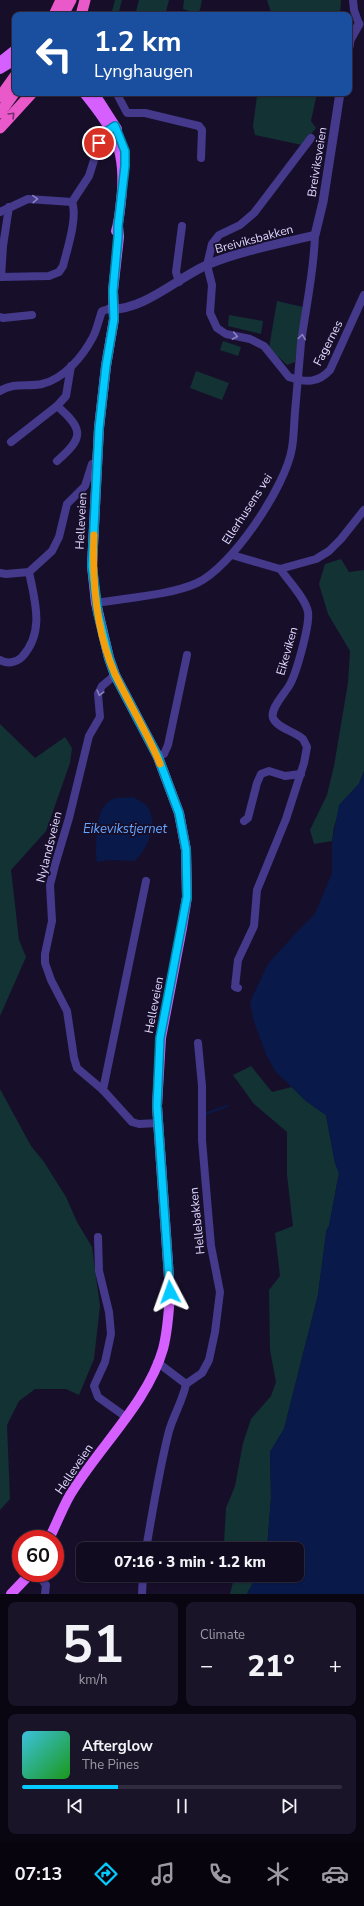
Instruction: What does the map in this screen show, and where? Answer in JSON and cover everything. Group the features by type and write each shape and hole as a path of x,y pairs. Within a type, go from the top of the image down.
{"highway":[{"path":"55,12 61,0"},
{"path":"65,12 71,0"},
{"path":"82,12 85,0"},
{"path":"0,97 9,83"},
{"path":"0,113 9,83"},
{"path":"0,128 29,96"}],"main road":[{"path":"0,62 12,52"},
{"path":"0,69 12,62"},
{"name":"Helleveien","path":"86,96 113,128"},
{"name":"Helleveien","path":"53,1530 70,1495 126,1417 152,1375 162,1350 169,1320 170,1292 158,1123 160,1038 187,897 187,867 179,813 158,757 115,675 105,643 96,603 92,566 97,463 106,366 114,319 111,310 125,151 96,96"},
{"path":"11,1594 23,1582"}],"street":[{"path":"352,36 359,24 354,10 353,0"},
{"path":"118,96 127,113 145,112 199,126 202,130 202,158"},
{"name":"Breiviksveien","path":"315,235 323,202 340,96"},
{"path":"9,207 0,280 49,276 59,272 66,255 73,224 74,209 72,202 89,176 101,138 113,128"},
{"path":"297,378 289,377 264,346 250,339 226,334 217,328 212,319 212,285 207,265 212,244 219,235 240,225 254,213 310,138"},
{"path":"0,212 28,199 72,202"},
{"path":"179,282 176,272 182,226"},
{"name":"Breiviksbakken","path":"111,310 147,299 207,265 231,256 315,235"},
{"name":"Ellerhusens vei","path":"96,603 172,590 196,583 211,575 232,555 281,482 292,449 297,378 314,266 315,235"},
{"name":"Fagernes","path":"297,378 312,382 324,377 330,370 364,295"},
{"path":"0,391 6,387 42,384 51,381 71,366 90,342 102,311 111,310"},
{"path":"0,317 32,315"},
{"path":"11,442 57,406 66,396 71,366"},
{"path":"57,406 76,426 77,433 75,445 57,461"},
{"path":"0,573 6,574 28,572 52,551 58,537 67,504 85,486 89,479 90,467 92,464 97,463"},
{"path":"232,555 280,569 316,559 329,551 364,510"},
{"name":"Eikeviken","path":"238,988 235,987 235,983 238,960 254,926 257,890 286,819 307,751 305,743 300,736 274,720 273,715 278,703 291,682 302,644 308,613 302,599 280,569"},
{"path":"0,660 12,662 20,660 28,651 35,636 38,617 28,572"},
{"path":"158,757 164,754 168,746 187,655"},
{"name":"Nylandsveien","path":"115,675 100,690 98,698 100,717 89,736 69,818 52,876 50,895 52,921 45,958 51,980 67,1011 75,1063 81,1072 103,1090 132,1122 139,1124 158,1123"},
{"path":"244,821 248,818 257,783 261,774 269,771 285,776 301,774"},
{"path":"103,1090 146,881"},
{"path":"231,977 237,950 250,927 254,926"},
{"name":"Hellebakken","path":"186,1384 202,1373 209,1360 215,1332 220,1292 210,1246 202,1140 202,1086 198,1043"},
{"path":"98,1237 99,1271 109,1312 111,1334 105,1362 94,1386 98,1396 126,1417"},
{"path":"147,1542 151,1513 163,1457 172,1423 183,1396 186,1384 157,1362"},
{"path":"44,1582 46,1585 45,1594"},
{"path":"142,1594 143,1582"}],"green space":[{"path":"115,0 122,0 119,12 112,12"},
{"path":"139,0 169,0 166,12 136,12"},
{"path":"184,0 202,0 200,10 197,12 183,9"},
{"path":"267,0 341,0 340,12 271,12"},
{"path":"257,96 316,96 311,121 316,128 302,145 255,135 253,126"},
{"path":"277,301 303,307 295,362 287,365 269,348"},
{"path":"229,315 263,321 261,334 228,326"},
{"path":"223,341 241,347 238,356 220,350"},
{"path":"196,371 229,383 222,400 190,388"},
{"path":"341,559 349,572 364,570 364,771 359,784 342,802 334,827 332,841 314,844 310,830 327,795 334,766 348,683 350,651 328,614 319,584 325,564"},
{"path":"0,724 35,758 65,737 72,748 70,763 46,831 11,870 19,940 26,957 0,1016"},
{"path":"251,1066 272,1092 292,1087 306,1101 326,1115 335,1163 339,1173 329,1226 327,1229 318,1295 284,1429 270,1452 271,1498 268,1542 224,1542 226,1508 235,1486 243,1443 251,1419 271,1396 276,1382 270,1350 269,1290 280,1276 275,1233 293,1226 287,1175 287,1132 254,1104 233,1075"},
{"path":"0,1089 31,1146 44,1162 66,1197 77,1222 92,1247 100,1306 94,1359 79,1395 66,1389 35,1389 19,1401 7,1425 10,1499 0,1510"},
{"path":"233,1582 253,1582 247,1594 230,1594"}],"water":[{"path":"364,771 364,1594 247,1594 253,1582 304,1582 304,1542 268,1542 271,1498 270,1452 284,1429 318,1295 326,1232 329,1226 339,1173 335,1163 326,1115 306,1101 275,1071 266,1054 254,1022 250,1002 268,964 315,914 332,873 332,842 339,805 359,784"},
{"name":"Eikevikstjernet","path":"133,797 147,806 152,820 152,828 144,850 134,861 109,860 97,862 98,822 104,806 117,798"}],"waterway":[{"path":"205,1114 227,1106"}],"slow traffic":[{"path":"94,535 92,566 96,603 109,658 115,675 151,743 160,764"}],"route":[{"path":"99,143 106,132 115,126 125,151 125,166 118,226 113,291 114,319 109,356 106,366 99,428 92,566 96,603 109,658 114,671 158,757 179,813 186,850 187,897 160,1038 157,1106 170,1292"}]}
